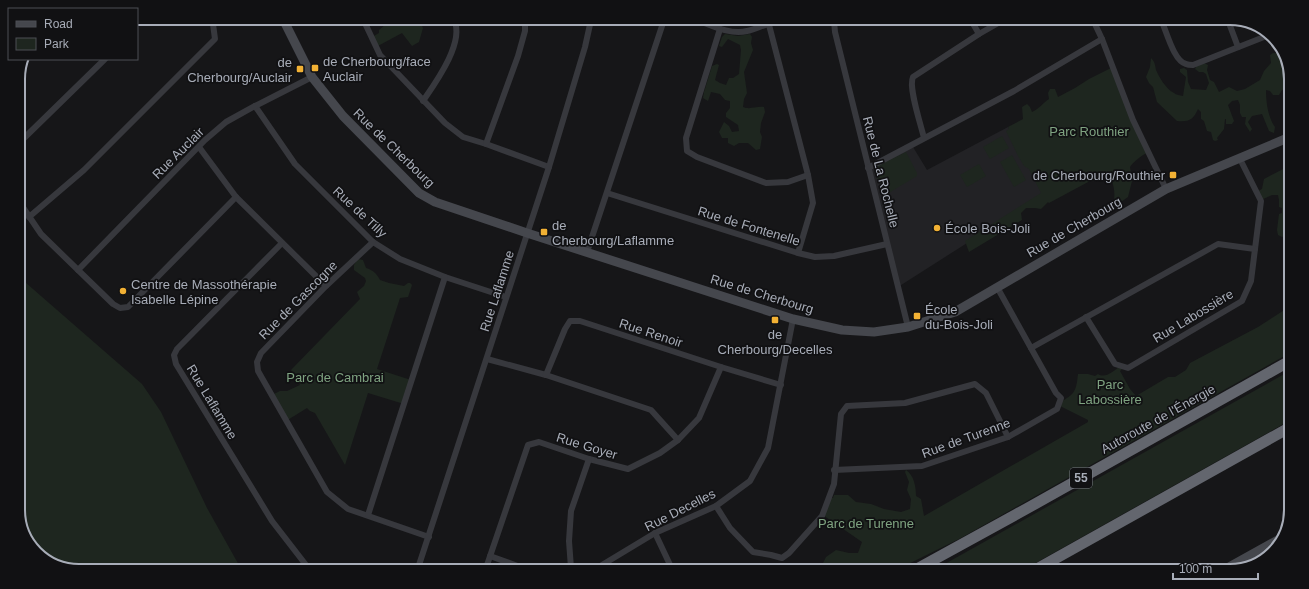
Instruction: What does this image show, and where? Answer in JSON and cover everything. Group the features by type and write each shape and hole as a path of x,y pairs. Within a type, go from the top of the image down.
{"highway":[{"name":"Autoroute de l'Énergie","path":"926,564 1020,513 1284,364"},
{"path":"1046,564 1284,431"}],"street":[{"path":"29,217 84,170 214,39 214,25"},
{"name":"Rue de Cherbourg","path":"286,25 312,77 342,116 419,193 434,202 793,319 842,330 874,332 908,327 955,312 1166,189 1284,140"},
{"path":"366,25 380,54 445,124 463,137 549,167"},
{"path":"423,101 445,68 455,43 457,25"},
{"path":"486,144 518,56 525,31 525,25"},
{"name":"Rue Laflamme","path":"419,564 549,167 585,47 590,25"},
{"path":"587,252 662,25"},
{"path":"710,25 720,29 737,32 748,31 761,25"},
{"path":"769,25 808,175 813,203 798,253"},
{"name":"Rue de La Rochelle","path":"834,25 908,327"},
{"path":"974,25 979,34"},
{"path":"924,138 911,84 913,77 995,25"},
{"path":"1095,25 1133,120 1166,189"},
{"path":"1163,25 1175,53 1180,60 1186,64 1193,65 1264,37"},
{"path":"1230,25 1238,47"},
{"path":"720,29 686,138 686,151 697,157 766,183 788,182 808,175"},
{"path":"868,168 1014,90 1102,40"},
{"path":"25,137 104,60"},
{"name":"Rue Auclair","path":"78,270 198,147 226,122 312,77"},
{"name":"Rue de Tilly","path":"254,106 295,164 373,242 400,259 445,277 506,297"},
{"path":"198,147 236,197 326,286"},
{"name":"Rue Labossière","path":"1086,318 1114,364 1128,368 1242,301 1251,281 1261,201 1240,159"},
{"name":"Rue de Fontenelle","path":"607,193 815,257 834,256 887,244"},
{"path":"25,211 41,234 113,304 120,308 128,307 236,197"},
{"name":"Rue de Gascogne","path":"373,242 326,286 261,353 257,362 258,371 327,492 348,509 429,537"},
{"name":"Rue Laflamme","path":"282,243 176,349 174,355 176,364 272,521 305,564"},
{"path":"1031,348 1218,244 1255,250"},
{"path":"368,515 445,277"},
{"name":"Rue de Turenne","path":"834,470 922,466 1008,437 1056,409 1060,398 997,287"},
{"name":"Rue Decelles","path":"604,564 655,533 716,506 750,481 768,448 793,319"},
{"name":"Rue Renoir","path":"546,375 565,329 570,321 580,321 721,368 781,385"},
{"path":"487,359 546,375 651,410 678,440"},
{"name":"Rue Goyer","path":"487,564 528,445 539,442 588,459 628,469 660,453 678,440 699,418 721,368"},
{"path":"716,506 730,528 753,552 782,558 789,553 822,516 834,484 834,470 841,414 847,406 905,403 975,384 986,393 1008,437"},
{"path":"571,564 569,541 571,511 588,459"},
{"path":"655,533 670,564"},
{"path":"1235,564 1273,542"},
{"path":"490,556 512,564"}],"shaded area":[{"name":"École Bois-Joli","path":"1008,127 1044,194 898,287 868,168 913,147 927,170"}],"green space":[{"path":"385,25 422,25 423,28 419,42 412,46 402,33 376,47 372,37 379,33 379,30"},
{"path":"725,34 738,36 750,34 752,37 751,43 753,50 744,72 747,93 744,99 743,107 764,107 765,112 761,123 760,132 762,137 760,149 756,150 748,143 739,143 734,146 728,143 728,138 722,138 719,132 724,122 729,126 732,132 739,131 738,125 726,117 726,113 730,108 730,101 725,100 720,94 711,92 708,101 703,98 712,66 717,64 719,65 715,80 726,85 729,78 733,78 739,74 740,45 728,39 722,47 719,46 722,37"},
{"path":"1277,53 1283,68 1284,75 1284,90 1279,95 1273,95 1270,91 1266,90 1268,110 1275,127 1274,133 1269,131 1262,114 1252,116 1248,122 1252,129 1250,132 1245,124 1246,117 1242,117 1240,113 1240,105 1238,100 1232,101 1228,105 1234,121 1232,124 1226,124 1225,119 1224,129 1217,138 1218,140 1215,141 1213,140 1211,132 1207,131 1204,121 1201,119 1201,112 1198,109 1190,120 1177,121 1157,102 1153,87 1146,77 1150,67 1151,58 1159,76 1166,86 1175,94 1183,96 1186,77 1180,72 1180,69 1184,68 1187,70 1188,82 1191,89 1206,90 1209,83 1206,74 1195,69 1197,65 1204,63 1208,65 1207,70 1210,80 1214,82 1219,92 1229,87 1237,91 1245,89 1260,80 1264,71 1271,63 1270,55"},
{"name":"Parc Routhier","path":"1113,67 1147,153 1130,167 1132,181 1128,197 1118,204 1114,200 1114,188 1109,176 1090,181 1049,203 1048,202 1041,209 1026,208 1021,213 1022,220 969,252 965,241 1041,193 1029,169 1024,166 1018,156 1006,131 1009,129 1008,127 1023,119 1022,107 1027,104 1032,112 1049,99 1048,93 1050,89 1055,89 1058,97"},
{"path":"1002,136 1009,148 990,159 983,147"},
{"path":"906,152 917,173 917,176 887,194 883,183 877,179 874,167"},
{"path":"1012,155 1026,180 1014,187 1000,162"},
{"path":"979,164 986,176 967,187 960,175"},
{"path":"1284,169 1284,236 1282,237 1278,235 1277,230 1279,214 1282,213 1282,208 1279,207 1278,195 1272,195 1261,200 1256,192 1262,189 1264,179"},
{"name":"Parc de Cambrai","path":"358,259 363,260 366,268 374,272 380,280 404,286 408,283 412,285 408,297 400,298 377,369 411,380 404,404 368,393 345,465 315,413 307,408 286,421 274,394 280,391 287,391 300,385 291,370 360,299 357,292 364,286 366,281 365,278 354,270 354,265"},
{"path":"25,282 142,384 161,412 207,508 238,564 79,564 58,560 38,546 28,527 25,514"},
{"path":"1284,310 1284,356 959,539 908,564 822,564 826,557 836,550 849,553 858,553 862,542 823,515 829,498 833,498 834,495 848,495 856,502 871,504 884,509 901,512 910,509 911,499 907,490 909,482 905,472 906,470 913,478 916,496 921,499 924,516 1088,422 1088,420 1058,405 1073,393 1078,374 1095,376 1098,374 1104,376 1120,366 1124,367 1120,371 1130,389 1136,396 1168,377 1175,377 1186,370 1190,363 1258,327"},
{"path":"1284,374 1284,424 1034,564 945,564"}],"place":[{"name":"de Cherbourg/face Auclair","path":"315,68"},
{"name":"de Cherbourg/Auclair","path":"300,69"},
{"name":"de Cherbourg/Routhier","path":"1173,175"},
{"name":"École Bois-Joli","path":"937,228"},
{"name":"de Cherbourg/Laflamme","path":"544,232"},
{"name":"Centre de Massothérapie Isabelle Lépine","path":"123,291"},
{"name":"École du-Bois-Joli","path":"917,316"},
{"name":"de Cherbourg/Decelles","path":"775,320"}],"park label":[{"name":"Parc Labossière","path":"1110,392"},
{"name":"Parc de Turenne","path":"866,523"}]}
